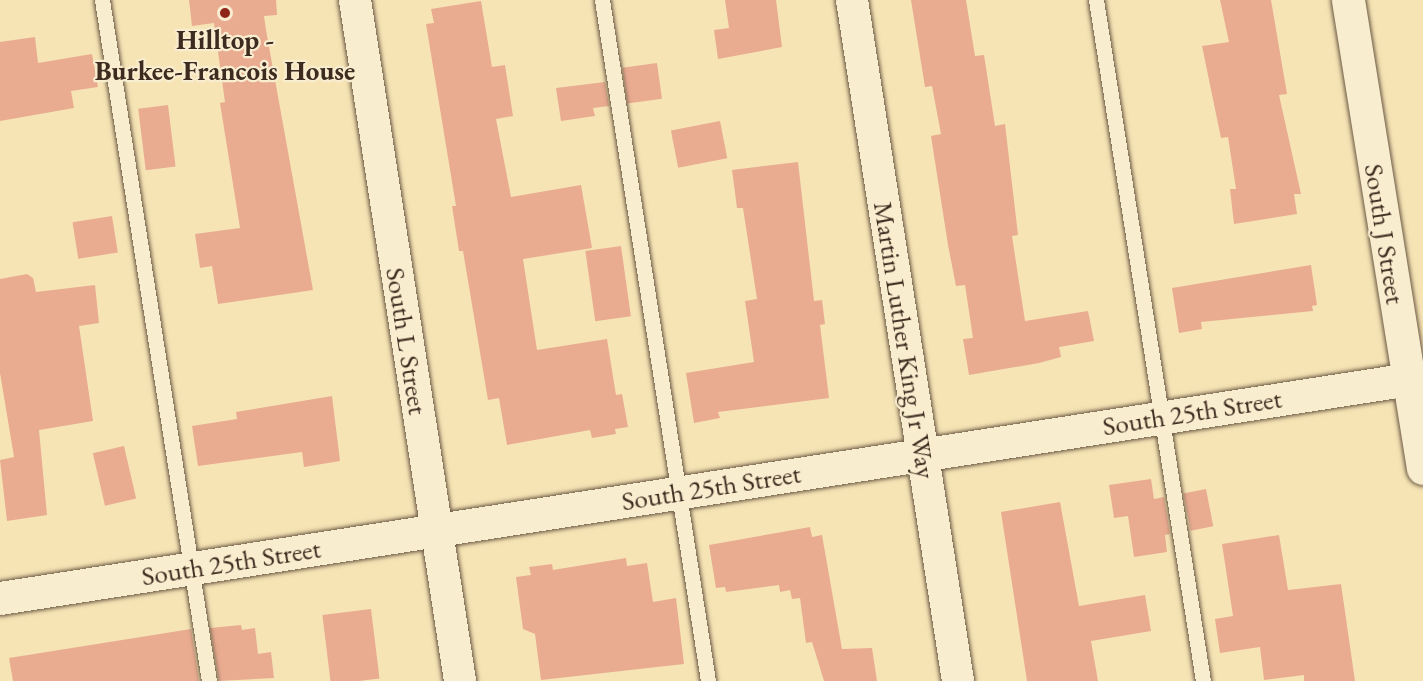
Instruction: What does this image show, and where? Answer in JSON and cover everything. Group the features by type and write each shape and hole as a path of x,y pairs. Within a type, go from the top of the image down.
{"street":[{"name":"South L Street","path":"355,0 460,681"},
{"name":"Martin Luther King Jr Way","path":"852,0 958,681"},
{"name":"South J Street","path":"1348,0 1416,378 1423,468"},
{"name":"South 25th Street","path":"0,598 1416,378"}],"lane":[{"path":"102,0 209,681"},
{"path":"602,0 708,681"},
{"path":"1096,0 1203,681"}],"building":[{"path":"189,0 276,0 277,15 264,16 313,290 218,304 212,266 200,268 195,234 240,228 220,103 225,102 214,23 192,26"},
{"path":"725,0 776,0 782,47 718,59 714,30 729,28"},
{"path":"911,0 966,0 975,56 984,55 995,126 1005,124 1018,235 1012,236 1025,321 1088,311 1094,341 1059,347 1061,357 969,375 963,339 973,338 965,285 956,286 948,245 931,136 941,134 932,86 925,87"},
{"path":"1220,0 1271,0 1287,94 1279,95 1301,194 1294,194 1297,214 1234,224 1230,189 1236,189 1228,137 1221,138 1202,46 1229,42"},
{"path":"481,1 492,67 505,65 513,116 496,119 511,197 581,185 592,248 523,259 537,350 607,339 616,395 622,394 628,427 615,429 616,434 592,438 590,430 507,445 499,398 488,400 463,251 459,251 452,206 456,206 426,24 434,23 431,9"},
{"path":"35,37 38,63 92,54 98,87 71,91 74,108 0,121 0,42"},
{"path":"657,63 662,99 627,104 622,68"},
{"path":"605,82 609,106 593,108 595,116 561,121 556,88"},
{"path":"168,105 176,167 146,170 138,109"},
{"path":"720,121 727,158 678,168 671,131"},
{"path":"798,162 814,301 822,300 825,324 820,325 829,398 718,412 720,418 694,423 686,373 754,362 745,301 757,299 743,208 737,208 732,170"},
{"path":"112,216 118,253 78,259 72,222"},
{"path":"621,246 631,316 595,321 585,251"},
{"path":"1311,265 1317,305 1312,306 1313,311 1201,322 1202,329 1179,333 1172,288"},
{"path":"27,274 33,278 36,292 95,285 99,323 79,326 93,421 39,430 47,515 7,521 0,460 14,457 0,373 0,279"},
{"path":"332,396 340,461 304,467 302,452 198,466 192,426 237,419 236,412"},
{"path":"124,446 136,499 105,506 93,453"},
{"path":"1151,479 1154,499 1164,497 1170,534 1165,535 1167,552 1134,557 1128,516 1114,518 1109,485"},
{"path":"1206,489 1213,526 1191,531 1183,493"},
{"path":"1060,502 1079,606 1145,595 1151,631 1091,641 1098,681 1027,681 1001,512"},
{"path":"810,527 812,537 822,535 842,649 872,648 877,681 824,681 812,642 806,643 800,598 792,599 790,590 780,592 779,585 726,592 725,587 716,588 709,545"},
{"path":"1279,535 1288,590 1341,584 1355,681 1304,681 1304,675 1264,680 1260,647 1220,653 1215,619 1233,616 1222,544"},
{"path":"626,558 627,566 647,563 653,602 676,598 684,664 541,680 535,634 523,629 516,577 531,575 529,567 552,564 553,570"},
{"path":"371,609 380,678 330,681 322,615"},
{"path":"241,625 242,630 255,628 258,654 271,652 274,678 219,681 210,628"},
{"path":"191,629 199,681 13,681 9,658"}],"place":[{"name":"Hilltop - Burkee-Francois House","path":"225,13"}]}
